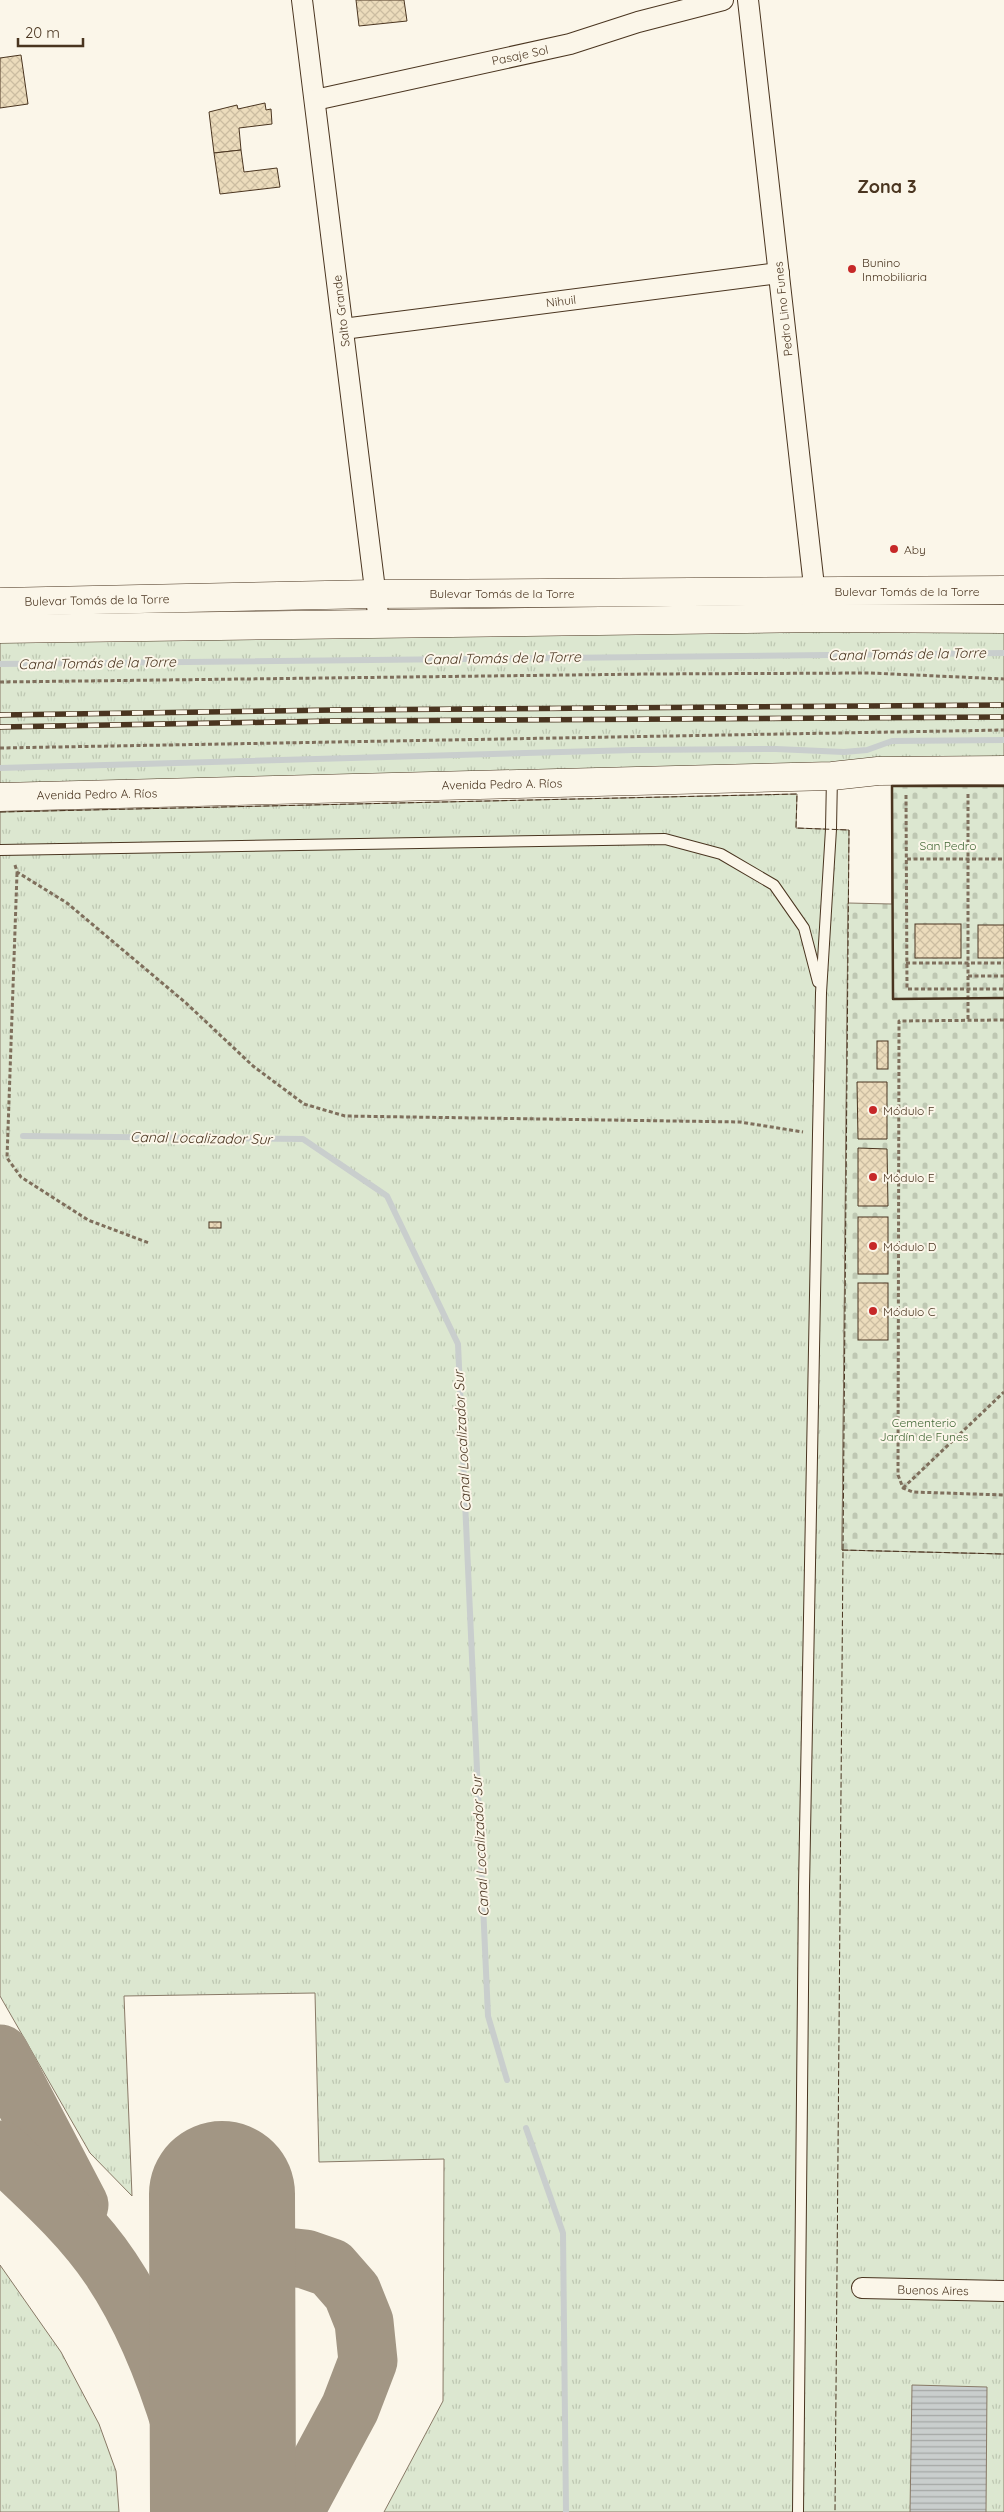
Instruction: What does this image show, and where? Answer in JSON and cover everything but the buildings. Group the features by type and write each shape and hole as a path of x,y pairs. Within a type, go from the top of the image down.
{"street":[{"name":"Salto Grande","path":"302,0 344,329 378,622"},
{"name":"Pasaje Sol","path":"315,100 570,44 638,22 723,0"},
{"name":"Pedro Lino Funes","path":"748,0 816,605"},
{"name":"Nihuil","path":"344,329 779,273"},
{"name":"Bulevar Tomás de la Torre","path":"0,629 378,622 816,605 1004,590"},
{"name":"Bulevar Tomás de la Torre","path":"0,602 374,594 816,605 1004,618"},
{"name":"Avenida Pedro A. Ríos","path":"0,797 832,776 878,771 1004,770"},
{"name":"Buenos Aires","path":"862,2288 1004,2291"}],"lane":[{"path":"798,2512 804,1887 818,1134 821,993 831,829 832,776"},
{"path":"0,850 664,839 721,854 774,885 804,928 821,993"}],"path":[{"path":"0,682 870,673 1004,678"},
{"path":"0,748 1004,730"},
{"path":"968,770 968,1020"},
{"path":"906,795 907,990 1004,989"},
{"path":"11,850 17,872 7,1158 21,1177 88,1220 148,1244"},
{"path":"907,859 1004,859"},
{"path":"17,872 67,903 186,1003 253,1066 304,1104 345,1116 740,1122 818,1134"},
{"path":"906,964 1004,963"},
{"path":"968,976 1004,976"},
{"path":"1004,1020 899,1021 898,1475 903,1488 913,1492 1004,1495"},
{"path":"903,1488 1004,1392"}],"green space":[{"path":"1004,619 1004,770 0,797 0,629"},
{"name":"Cementerio Jardín de Funes","path":"892,786 1004,786 1004,1554 842,1550 848,903 892,904"},
{"path":"797,794 796,828 849,830 842,1550 1004,1554 1004,2512 384,2512 443,2401 444,2159 319,2162 315,1993 124,1996 132,2196 90,2153 0,1996 0,812"},
{"path":"0,2265 61,2352 99,2424 116,2471 119,2512 0,2512"}],"shaded area":[{"path":"912,2385 987,2387 986,2512 910,2512"}],"waterway":[{"name":"Canal Tomás de la Torre","path":"0,664 1004,653"},
{"path":"0,768 633,750 776,749 844,752 867,750 892,741 1004,740"},
{"name":"Canal Localizador Sur","path":"23,1136 303,1139 387,1196 458,1344 488,2016 507,2080"},
{"path":"526,2128 563,2233 566,2512"}],"taxiway":[{"path":"0,2054 79,2205"},
{"path":"0,2150 73,2221 99,2252 134,2307 153,2347 183,2431 202,2512"},
{"path":"222,2290 242,2268 277,2256 305,2259 331,2268 352,2292 364,2322 368,2361 350,2408 294,2512"}],"runway":[{"path":"222,2194 223,2512"}],"railway":[{"path":"0,715 333,710 1004,705"},
{"path":"0,727 332,721 1004,717"}],"fence":[{"path":"0,812 797,794 796,828 849,830 835,2512"},
{"path":"842,1550 1004,1554"}],"wall":[{"path":"1004,786 892,786 893,999 1004,998"}],"place":[{"name":"Bunino Inmobiliaria","path":"852,269"},
{"name":"Aby","path":"894,549"},
{"name":"Módulo F","path":"873,1110"},
{"name":"Módulo E","path":"873,1177"},
{"name":"Módulo D","path":"873,1246"},
{"name":"Módulo C","path":"873,1311"}],"district":[{"name":"Zona 3","path":"887,186"}],"park label":[{"name":"San Pedro","path":"948,845"}]}
